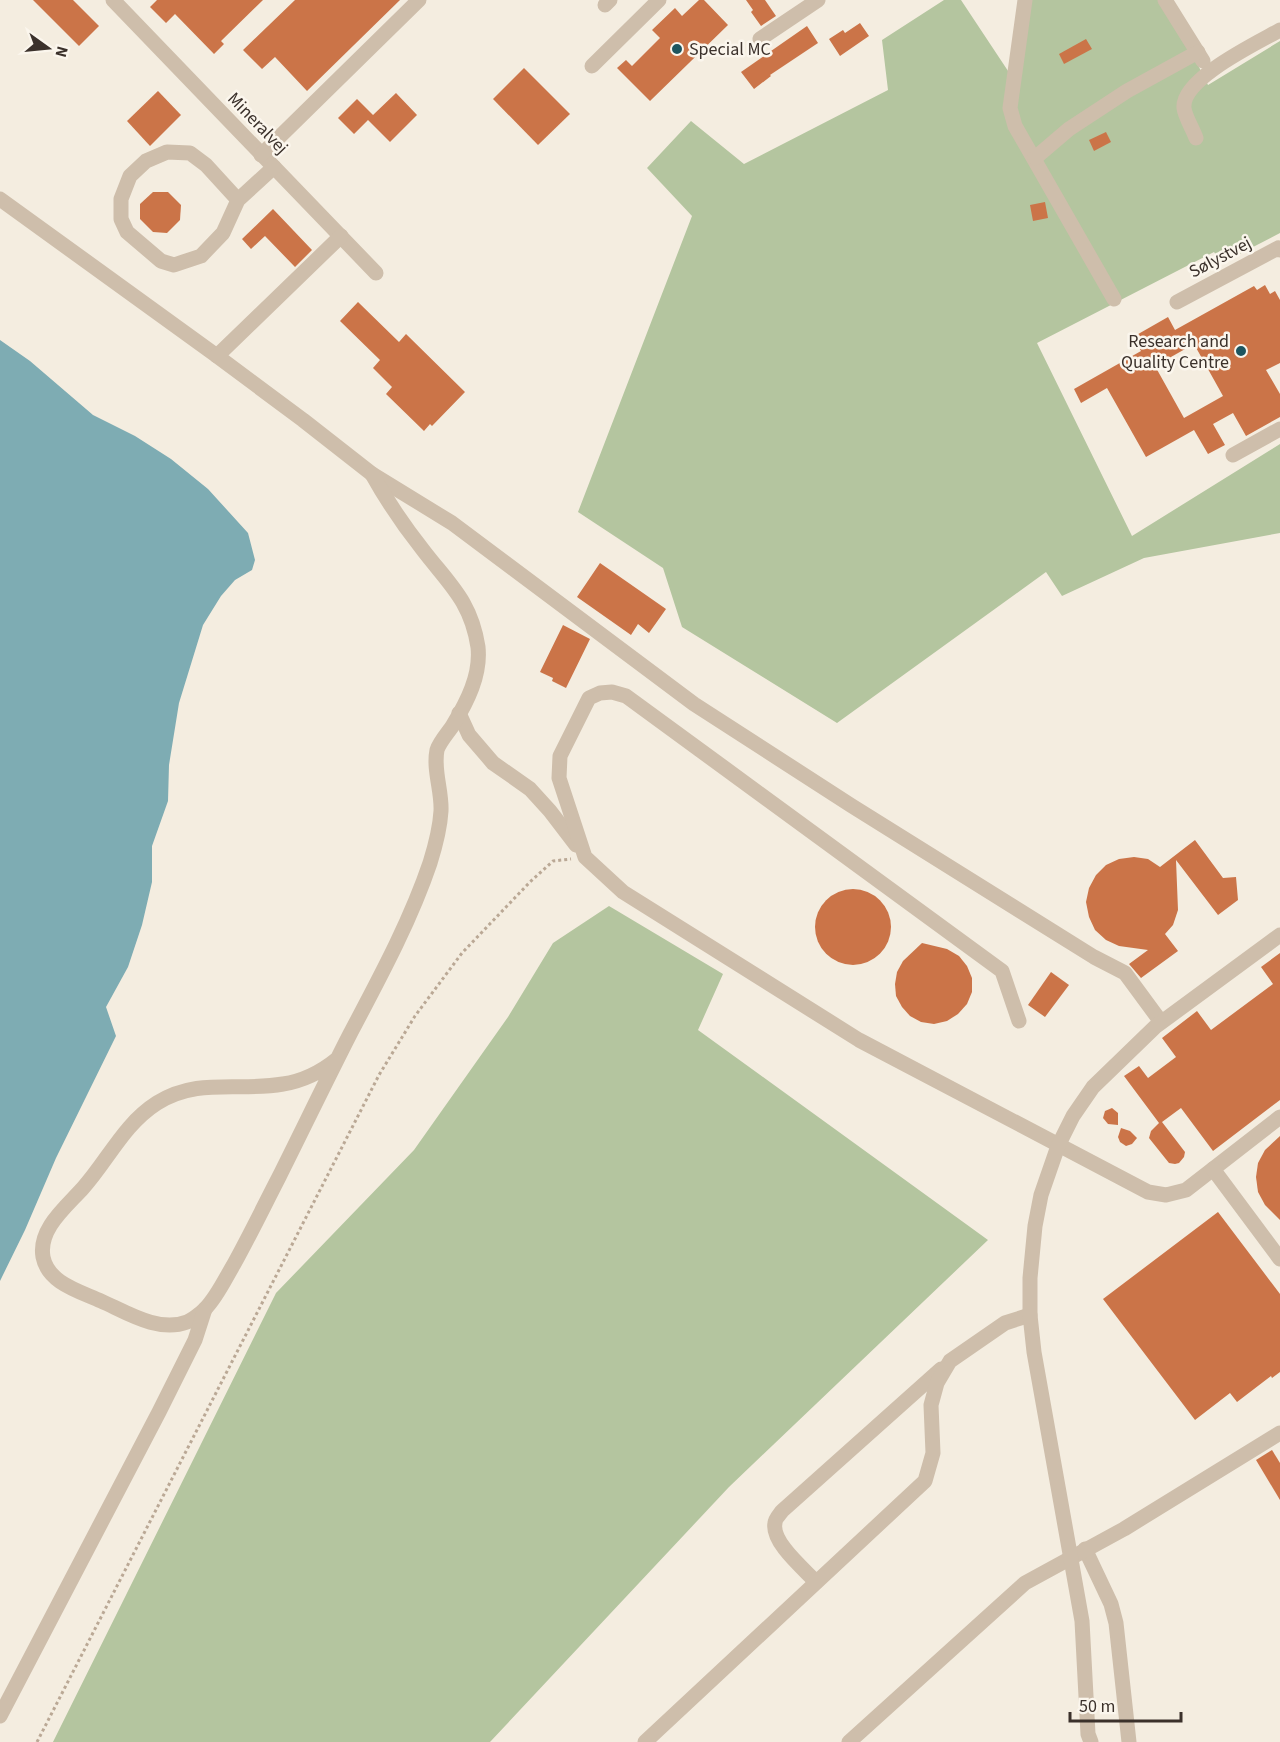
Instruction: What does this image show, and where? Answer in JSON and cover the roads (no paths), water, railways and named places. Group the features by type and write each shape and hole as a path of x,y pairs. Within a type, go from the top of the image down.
{"street":[{"name":"Mineralvej","path":"113,0 376,273"},
{"path":"261,155 419,0"},
{"path":"592,66 659,0"},
{"path":"760,39 818,0"},
{"path":"1025,0 1010,108 1015,126 1114,299"},
{"path":"1165,0 1210,71"},
{"path":"1196,138 1184,109 1185,98 1189,90 1210,71 1280,30"},
{"path":"1035,158 1069,129 1127,91 1198,52"},
{"path":"238,200 206,165 190,153 168,152 146,161 130,176 121,199 121,219 127,232 161,261 174,265 201,256 223,233 238,200 274,167"},
{"path":"0,199 217,356 372,474 452,523 694,705 1094,957 1125,973 1161,1022"},
{"path":"217,356 341,236"},
{"name":"Sølystvej","path":"1178,302 1278,248 1280,250"},
{"path":"1233,455 1280,429"},
{"path":"337,1059 322,1071 283,1084 195,1088 175,1094 135,1120 95,1174 59,1212 46,1233 42,1249 45,1265 51,1275 66,1285 151,1322 169,1325 189,1322 205,1309 225,1280 250,1234 411,911 431,860 438,832 441,810 438,747 452,728 474,686 478,651 471,617 458,592 404,525 372,474"},
{"path":"585,857 559,778 560,756 589,698 600,693 612,692 626,696 1002,971 1019,1021"},
{"path":"459,713 469,735 493,763 530,789 585,857 623,892 859,1040 1148,1192 1166,1195 1186,1190 1280,1117"},
{"path":"1091,1742 1088,1734 1082,1621 1034,1352 1030,1314 1030,1278 1035,1226 1041,1196 1058,1146 1073,1116 1093,1087 1161,1022 1280,935"},
{"path":"1213,1168 1280,1259"},
{"path":"0,1716 175,1381 195,1340 205,1309"},
{"path":"816,1582 780,1544 775,1534 775,1522 782,1511 950,1361 1005,1323 1030,1314"},
{"path":"645,1742 925,1480 933,1453 931,1405 938,1383 950,1361"},
{"path":"849,1742 1025,1583 1124,1529 1280,1433"},
{"path":"1085,1550 1111,1604 1116,1623 1129,1742"}],"water":[{"path":"0,340 30,361 93,415 135,436 171,459 208,489 248,533 255,560 252,570 235,580 221,596 203,625 179,703 169,765 168,801 152,846 152,882 142,925 128,967 106,1007 116,1036 56,1158 0,1281"}],"place":[{"name":"Special MC","path":"677,49"},
{"name":"Research and Quality Centre","path":"1241,351"}]}
